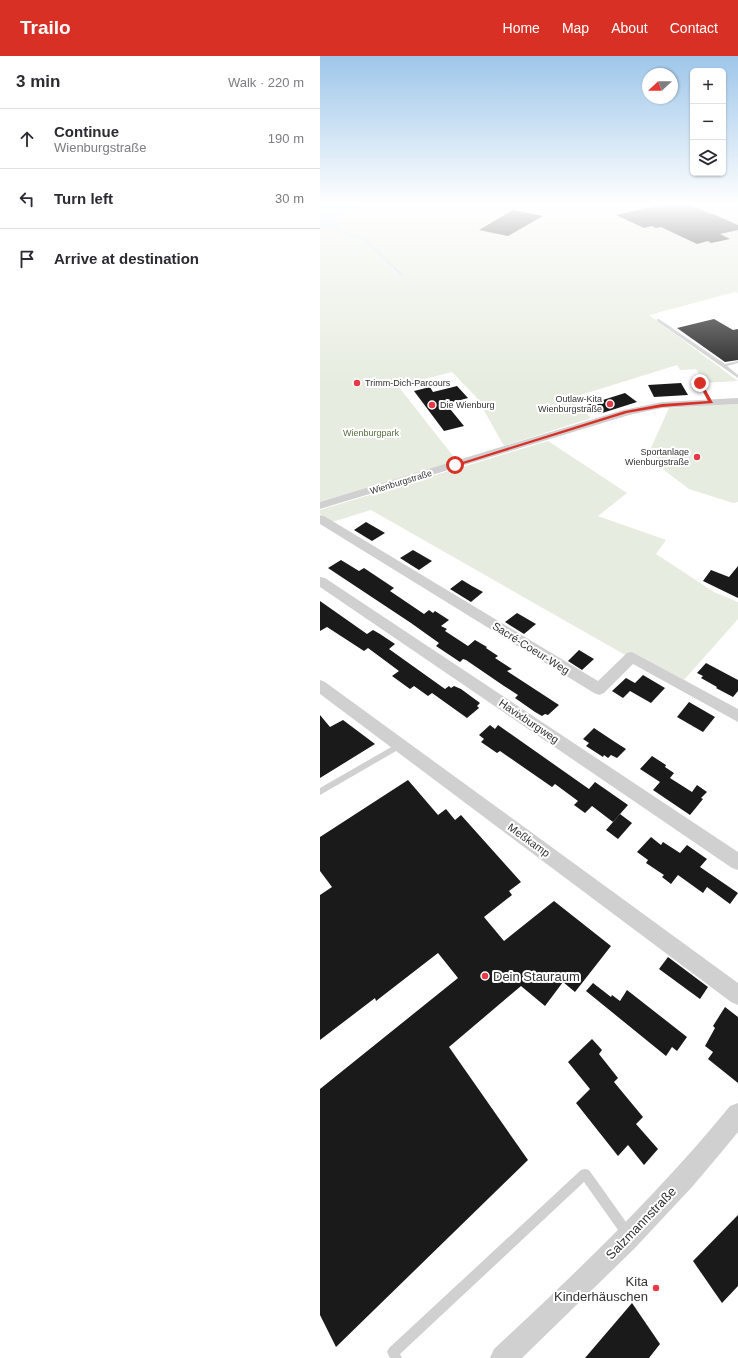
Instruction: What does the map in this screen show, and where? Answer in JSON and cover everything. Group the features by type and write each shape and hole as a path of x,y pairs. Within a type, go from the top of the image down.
{"street":[{"name":"Wienburgstraße","path":"320,506 627,412 662,406 738,401"},
{"name":"Sacré-Coeur-Weg","path":"320,518 599,689 632,657 738,716"},
{"name":"Havixburgweg","path":"320,581 738,862"},
{"name":"Meßkamp","path":"320,686 738,995"},
{"name":"Salzmannstraße","path":"503,1358 629,1236 692,1170 738,1114"}],"lane":[{"path":"658,320 738,377"},
{"path":"724,366 738,362"},
{"path":"700,383 711,403"},
{"path":"320,792 401,745"},
{"path":"396,1358 393,1352 584,1174 629,1236"}],"green space":[{"name":"Wienburgpark","path":"320,264 738,264 738,293 735,292 649,315 738,381 704,383 696,369 680,370 677,365 571,398 591,418 504,446 477,398 452,372 398,386 457,461 320,502"},
{"name":"Sportanlage Wienburgstraße","path":"738,404 738,502 733,503 689,489 660,467 651,448 669,408"},
{"path":"548,441 627,493 598,516 666,540 656,554 714,592 738,602 738,619 684,680 632,652 627,656 371,510 332,522 320,514 320,510"}],"building":[{"path":"714,319 733,330 738,329 738,360 725,362 677,328"},
{"path":"681,383 688,395 654,397 648,385"},
{"path":"457,386 468,398 446,404 464,426 444,431 414,391 430,387 433,392"},
{"name":"Outlaw-Kita Wienburgstraße","path":"625,393 637,402 599,414 587,405"},
{"path":"366,522 385,533 372,541 354,530"},
{"path":"413,550 432,561 419,570 400,558"},
{"path":"341,560 359,571 364,568 394,588 390,591 424,614 429,610 433,613 435,611 449,620 441,626 447,629 445,631 468,646 475,640 487,647 486,648 498,656 495,658 512,669 507,671 559,705 548,715 545,714 542,716 535,712 515,698 518,695 466,660 463,659 460,662 436,646 439,643 328,568"},
{"path":"738,566 738,598 703,581 711,570 729,577"},
{"path":"462,580 483,592 471,602 450,589"},
{"path":"320,601 367,634 373,630 395,644 389,649 445,689 449,686 451,688 454,686 461,689 480,703 477,706 479,708 467,718 432,693 428,696 414,686 410,689 392,676 399,671 368,648 364,651 327,627 320,631"},
{"path":"517,613 536,624 524,634 505,622"},
{"path":"579,650 594,659 582,670 568,661"},
{"path":"706,663 738,680 738,691 733,697 701,678 703,676 697,673"},
{"path":"643,675 665,688 651,703 630,691 623,698 612,691 626,678 635,683"},
{"path":"689,702 715,717 703,732 677,717"},
{"path":"320,715 330,727 343,720 375,744 320,778"},
{"path":"490,725 495,729 498,725 589,789 595,782 628,805 613,822 592,806 585,813 574,805 578,801 555,784 552,787 500,751 497,753 481,742 484,739 479,735"},
{"path":"594,728 626,749 617,758 611,755 608,758 604,755 603,757 586,746 589,743 583,739"},
{"path":"652,756 666,765 665,767 674,773 670,778 692,792 697,785 707,792 701,798 703,799 690,815 653,790 660,782 640,769"},
{"path":"408,780 438,815 446,809 455,820 461,815 521,882 509,891 512,895 484,917 504,941 554,901 611,946 575,992 563,982 545,1006 521,986 449,1047 528,1160 336,1347 320,1315 320,1089 458,978 438,953 376,1001 375,998 320,1040 320,895 332,887 320,871 320,837"},
{"path":"620,814 632,823 618,839 606,830"},
{"path":"651,837 661,845 663,842 680,853 687,845 707,859 700,867 738,893 730,904 707,887 703,893 678,875 671,884 662,877 664,875 646,863 648,860 637,852"},
{"path":"668,957 708,987 700,999 659,969"},
{"path":"593,983 611,997 612,995 620,1001 627,990 687,1037 677,1051 672,1047 666,1056 586,991"},
{"path":"725,1007 738,1017 738,1083 708,1059 713,1052 705,1046 715,1028 713,1026"},
{"path":"592,1039 602,1050 599,1054 618,1078 614,1082 643,1117 636,1124 658,1149 644,1165 628,1145 618,1156 576,1103 590,1089 568,1062"},
{"path":"738,1215 738,1286 722,1303 693,1261"},
{"path":"632,1303 660,1344 649,1358 585,1358"}],"waterway":[{"path":"390,264 402,275"}],"place":[{"name":"Trimm-Dich-Parcours","path":"357,383"},
{"name":"Outlaw-Kita Wienburgstraße","path":"610,404"},
{"name":"Die Wienburg","path":"432,405"},
{"name":"Sportanlage Wienburgstraße","path":"697,457"},
{"name":"Dein Stauraum","path":"485,976"},
{"name":"Kita Kinderhäuschen","path":"656,1288"}],"route":[{"path":"455,465 627,412 662,406 711,403 700,383"}]}
